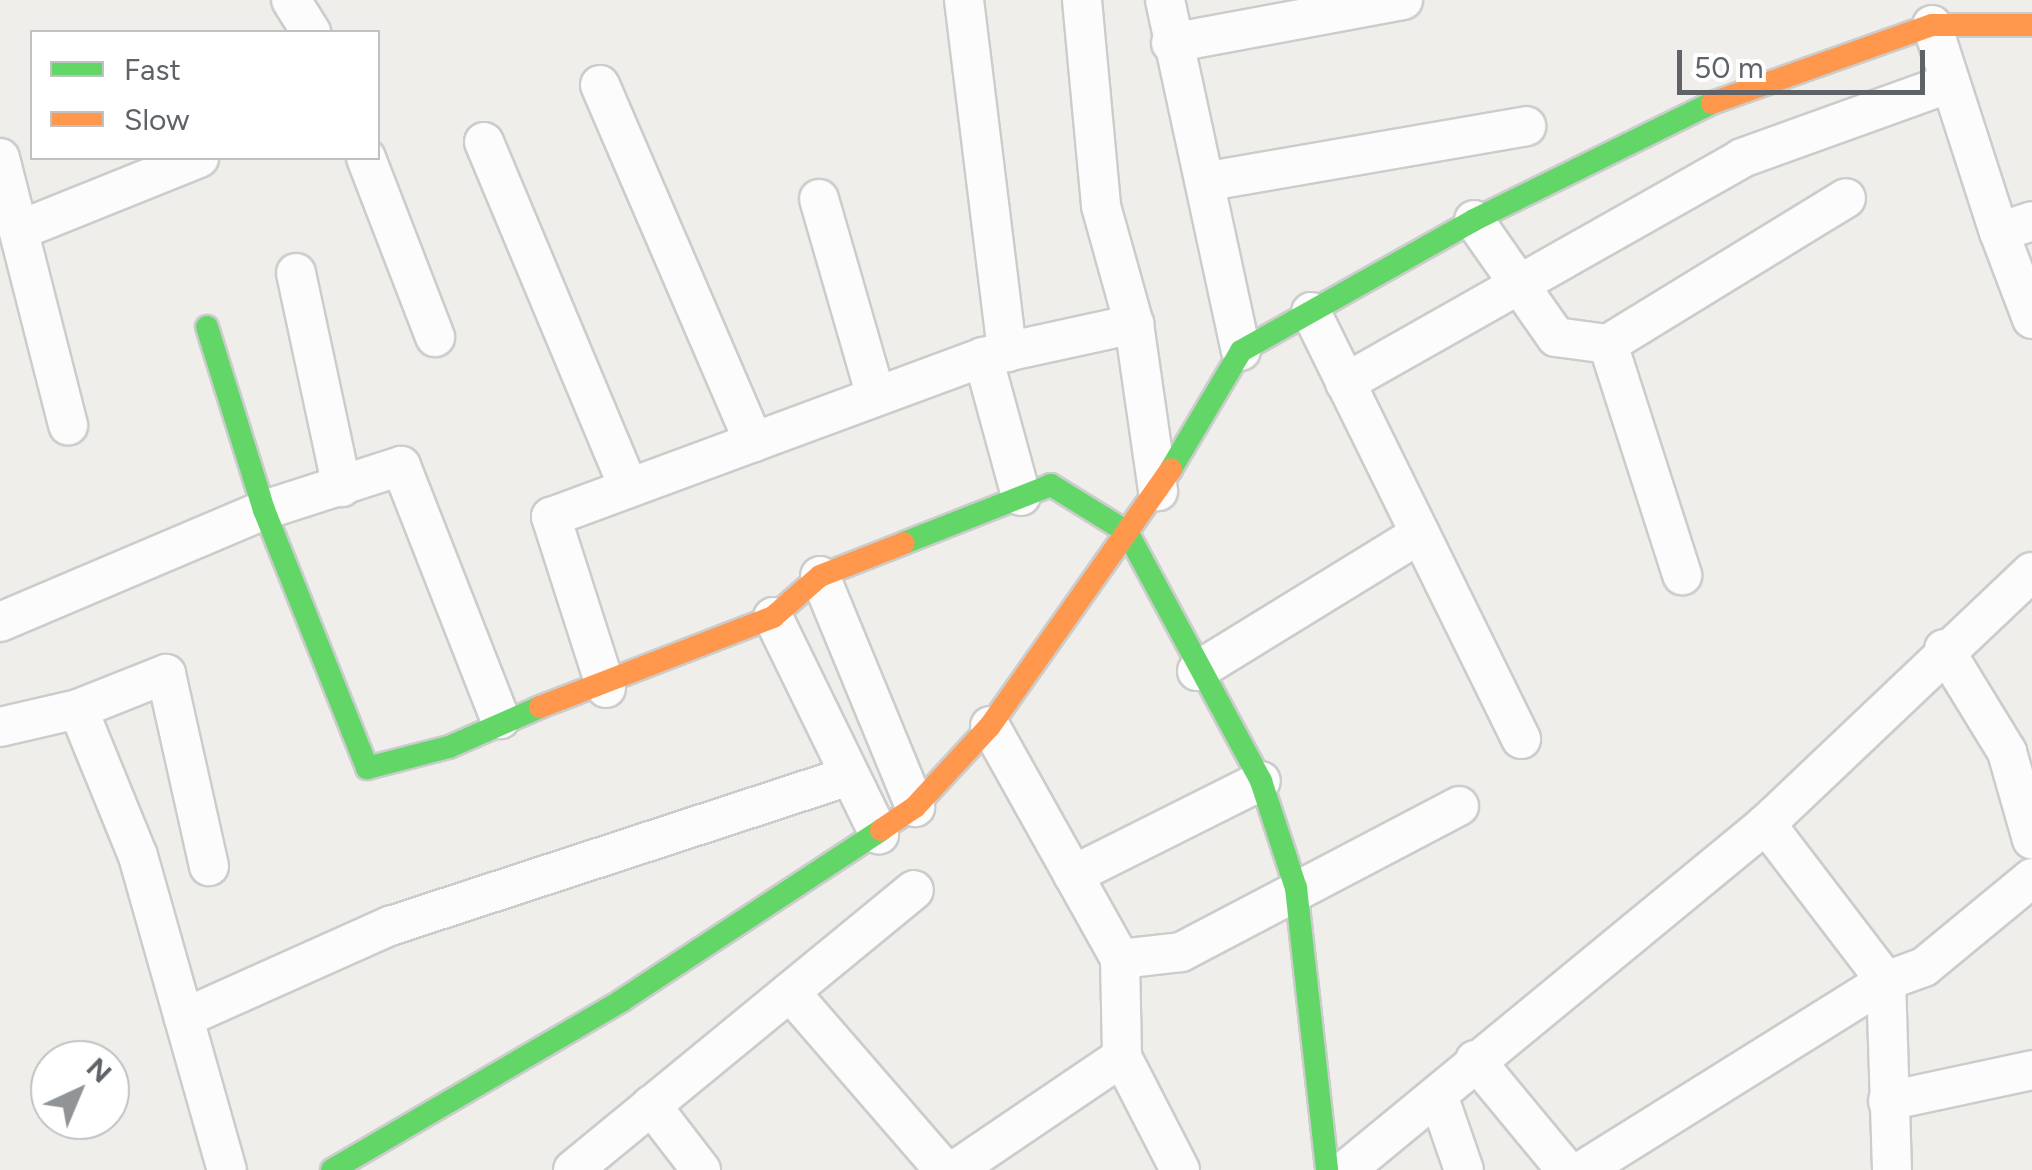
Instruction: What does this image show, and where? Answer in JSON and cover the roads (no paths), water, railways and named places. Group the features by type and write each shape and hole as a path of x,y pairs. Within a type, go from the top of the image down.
{"street":[{"path":"292,0 310,30"},
{"path":"964,0 995,354 1021,496"},
{"path":"1082,0 1101,206 1134,324 1158,491"},
{"path":"1164,0 1171,43 1208,181 1241,352"},
{"path":"1171,43 1262,15 1404,0"},
{"path":"332,1170 622,1000 915,807 990,726 1158,491 1241,352 1474,220 1727,94 1932,26 2032,25"},
{"path":"1932,26 1950,83 2015,227 2032,319"},
{"path":"1345,382 1517,289 1742,158 1950,83"},
{"path":"600,85 754,442"},
{"path":"1208,181 1526,126"},
{"path":"484,142 629,488"},
{"path":"0,158 68,425"},
{"path":"20,230 194,160"},
{"path":"367,160 435,336"},
{"path":"1474,220 1517,289 1556,338 1608,344 1846,198"},
{"path":"819,199 876,396"},
{"path":"296,273 342,487"},
{"path":"1311,312 1521,740"},
{"path":"606,688 551,516 995,354 1134,324"},
{"path":"207,326 264,510 367,768 449,747 500,719 606,688 773,617 820,576 1050,484 1127,532 1197,670 1261,781 1296,888 1327,1170"},
{"path":"1608,344 1682,575"},
{"path":"0,622 264,510 401,466 500,719"},
{"path":"1197,670 1420,534"},
{"path":"1346,1170 1766,824 1944,649 2032,572"},
{"path":"820,576 915,807"},
{"path":"773,617 878,834"},
{"path":"1944,649 2006,752 2032,840"},
{"path":"0,727 78,709 166,674 209,866"},
{"path":"78,709 138,856 227,1170"},
{"path":"990,726 1120,959 1122,1056 1180,1170"},
{"path":"184,1018 390,926 848,776"},
{"path":"1073,875 1261,781"},
{"path":"1120,959 1181,952 1296,888 1459,806"},
{"path":"1766,824 1886,981 1892,1170"},
{"path":"1582,1170 1886,981 1924,968 2032,878"},
{"path":"572,1170 914,890"},
{"path":"790,992 944,1170"},
{"path":"955,1170 1122,1056"},
{"path":"1475,1060 1566,1170"},
{"path":"1888,1101 2032,1070"},
{"path":"1438,1098 1464,1170"},
{"path":"651,1106 701,1170"}]}
